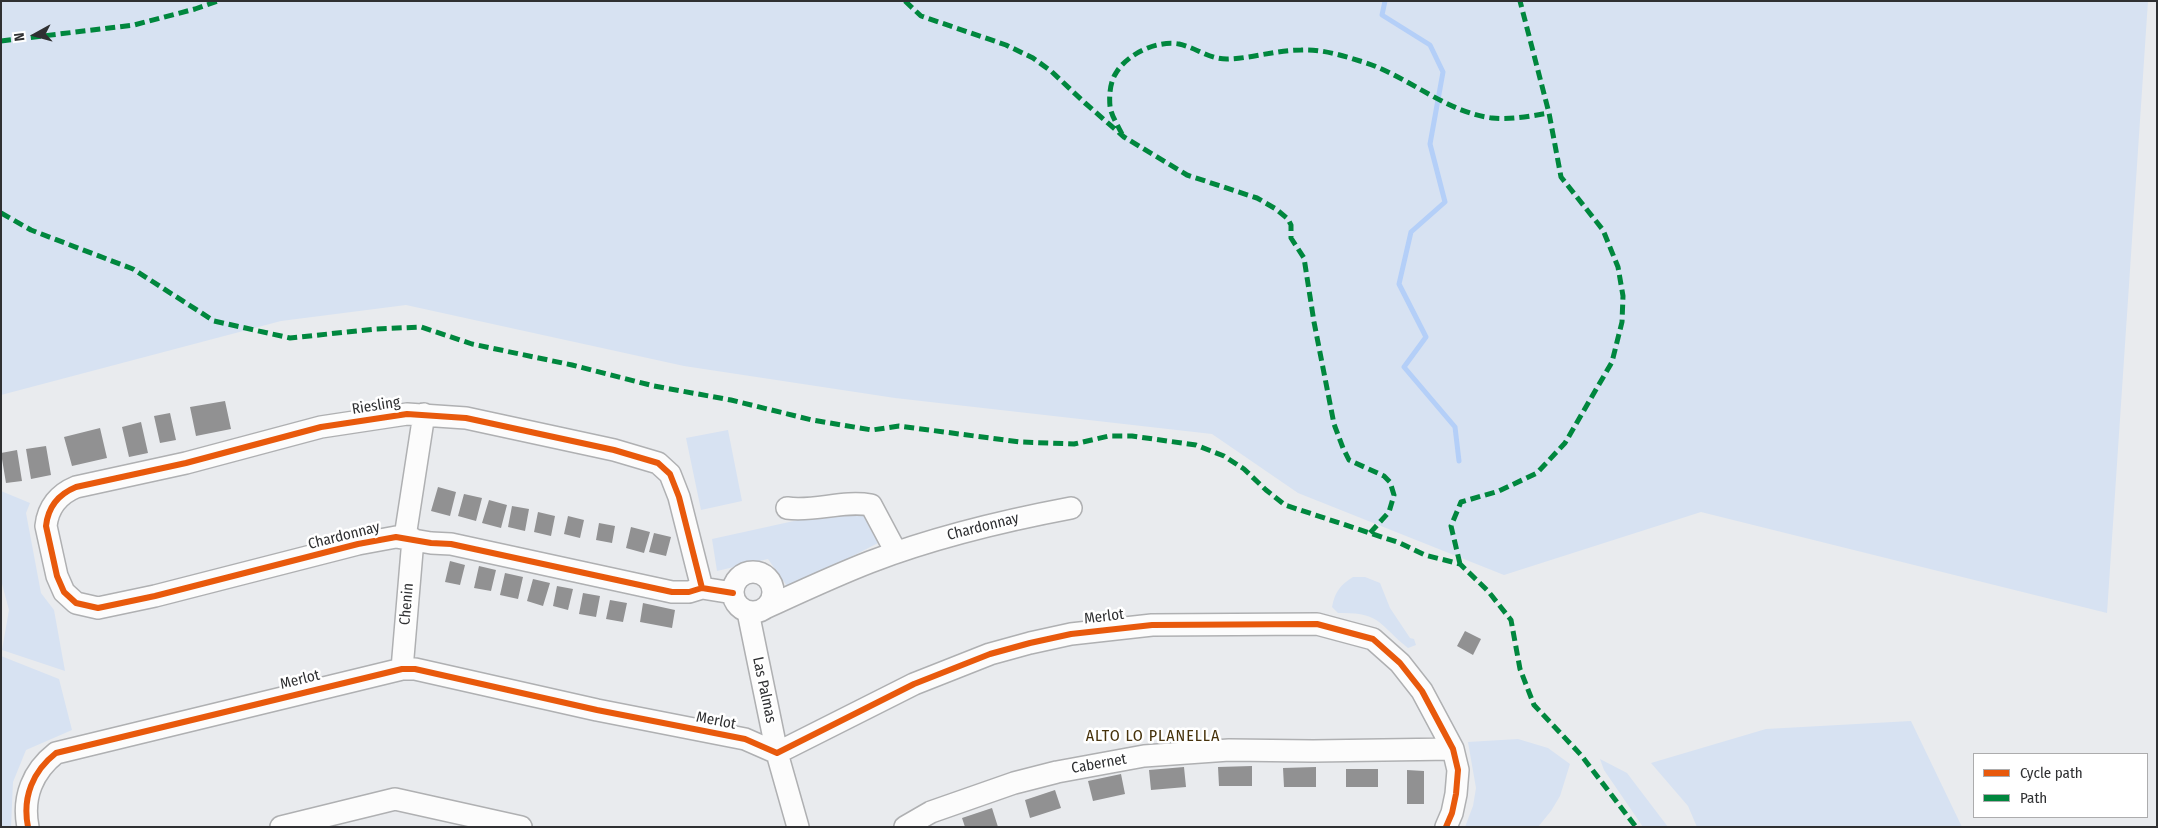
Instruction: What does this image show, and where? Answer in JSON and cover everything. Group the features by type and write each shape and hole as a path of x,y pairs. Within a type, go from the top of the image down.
{"street":[{"name":"Chenin","path":"402,668 409,538 424,414"},
{"name":"Riesling","path":"52,554 46,526 47,517 53,505 69,490 194,461 321,427 382,417 424,414 466,418 496,424 614,450 658,463 670,474 679,497 702,588"},
{"path":"787,508 798,510 855,502 871,505 896,552"},
{"name":"Chardonnay","path":"757,610 896,552 983,526 1071,508"},
{"name":"Chardonnay","path":"52,554 57,576 64,592 76,603 98,608 155,596 358,544 396,537 431,543 451,544 672,592 688,592 702,588 733,593"},
{"name":"Las Palmas","path":"752,572 769,580 773,591 772,597 757,610 737,605 733,593 736,581 740,576 752,572"},
{"name":"Las Palmas","path":"757,610 777,752 798,827"},
{"name":"Merlot","path":"28,827 28,798 31,785 44,763 56,753 402,668 415,669 597,710 745,740 777,752 914,684 990,654 1071,634 1152,625 1317,624 1373,639 1400,663 1422,691 1453,749"},
{"path":"1446,827 1456,794 1458,770 1453,749"},
{"name":"Cabernet","path":"905,827 931,812 1014,783 1057,772 1144,756 1230,750 1453,749"},
{"path":"281,827 395,800 520,827"}],"shaded area":[{"path":"1,1 2148,1 2107,613 1701,512 1504,575 1298,493 1212,434 895,398 684,366 406,305 281,321 1,395"},
{"path":"728,430 742,501 701,510 686,438"},
{"path":"1,491 30,503 26,513 41,593 54,610 65,671 2,650 9,610 1,580"},
{"path":"844,510 862,513 878,543 789,589 768,559 717,571 712,539"},
{"path":"1353,577 1365,577 1380,583 1390,608 1410,638 1414,639 1416,645 1408,648 1371,617 1352,613 1338,613 1332,607 1339,589"},
{"path":"1,656 59,679 72,730 26,750 13,782 11,827 1,827"},
{"path":"1911,721 1962,827 1697,827 1688,806 1651,763 1766,729"},
{"path":"1518,739 1548,748 1570,764 1560,796 1551,811 1538,827 1465,827 1473,806 1476,788 1468,742"},
{"path":"1600,759 1627,773 1668,827 1643,827 1604,770"}],"building":[{"path":"225,401 231,429 196,436 190,407"},
{"path":"170,413 176,440 160,443 154,416"},
{"path":"141,422 148,453 129,457 122,427"},
{"path":"100,428 107,458 72,466 64,437"},
{"path":"46,446 51,475 31,479 26,449"},
{"path":"17,450 22,481 6,483 1,453"},
{"path":"438,487 456,492 450,516 431,511"},
{"path":"464,494 482,498 476,521 458,516"},
{"path":"489,500 507,505 501,528 482,523"},
{"path":"512,506 529,509 525,531 508,527"},
{"path":"538,512 555,516 551,536 534,532"},
{"path":"568,516 584,520 580,538 564,534"},
{"path":"599,523 615,526 612,543 596,540"},
{"path":"631,527 650,532 644,553 626,548"},
{"path":"654,533 671,537 666,556 649,552"},
{"path":"450,561 465,565 460,585 445,582"},
{"path":"479,566 496,570 491,591 474,588"},
{"path":"505,573 523,577 518,599 500,595"},
{"path":"533,579 550,583 543,606 527,601"},
{"path":"557,586 573,589 568,610 553,606"},
{"path":"583,593 600,596 596,617 579,614"},
{"path":"610,600 627,603 623,622 606,619"},
{"path":"643,603 675,610 672,628 640,622"},
{"path":"1465,631 1481,639 1473,655 1457,646"},
{"path":"1252,766 1252,786 1219,786 1218,767"},
{"path":"1184,767 1186,787 1151,790 1149,770"},
{"path":"1316,767 1316,787 1284,787 1283,768"},
{"path":"1346,769 1378,769 1378,787 1346,787"},
{"path":"1407,770 1424,771 1424,804 1407,804"},
{"path":"1121,774 1125,794 1093,801 1088,781"},
{"path":"1055,790 1061,808 1030,818 1025,800"},
{"path":"992,808 998,827 965,827 962,818"}],"waterway":[{"path":"1385,1 1382,15 1430,45 1443,72 1430,144 1445,202 1411,232 1399,284 1426,337 1404,367 1455,427 1459,461"}],"marked path":[{"path":"1,41 134,25 218,1"},
{"path":"905,1 921,16 1006,45 1033,58 1051,71 1124,137 1187,175 1257,198 1276,209 1288,219 1291,225 1291,238 1304,258 1314,322 1334,424 1343,448 1349,460 1384,476 1390,482 1394,495 1389,512 1370,533"},
{"path":"1460,564 1451,526 1461,502 1499,491 1537,473 1565,443 1612,362 1622,322 1623,296 1618,267 1603,230 1561,177 1549,113 1520,1"},
{"path":"1122,134 1113,117 1110,106 1110,89 1114,77 1121,66 1135,54 1152,46 1170,43 1186,46 1222,59 1292,50 1323,51 1377,67 1441,101 1474,114 1492,118 1506,118 1549,113"},
{"path":"1,213 31,230 133,269 214,321 290,338 376,329 421,327 472,344 572,365 654,386 731,400 812,420 872,430 899,426 1020,442 1074,444 1109,436 1132,436 1196,445 1224,456 1244,469 1285,505 1400,543 1425,555 1460,564 1488,591 1511,620 1520,669 1534,705 1581,755 1636,827"}],"cycle path":[{"path":"702,588 679,497 670,474 658,463 614,450 466,418 407,414 321,427 186,463 76,487 64,493 55,502 49,513 46,526 57,576 64,592 76,603 98,608 155,596 358,544 396,537 431,543 451,544 672,592 689,592 702,588 733,593"},
{"path":"28,827 27,805 31,786 41,768 56,753 402,669 415,669 597,710 745,739 777,753 914,684 990,654 1030,643 1071,634 1152,625 1317,624 1373,639 1400,663 1422,691 1453,749 1458,770 1456,794 1452,813 1446,827"}],"district":[{"name":"ALTO LO PLANELLA","path":"1153,737"}]}
